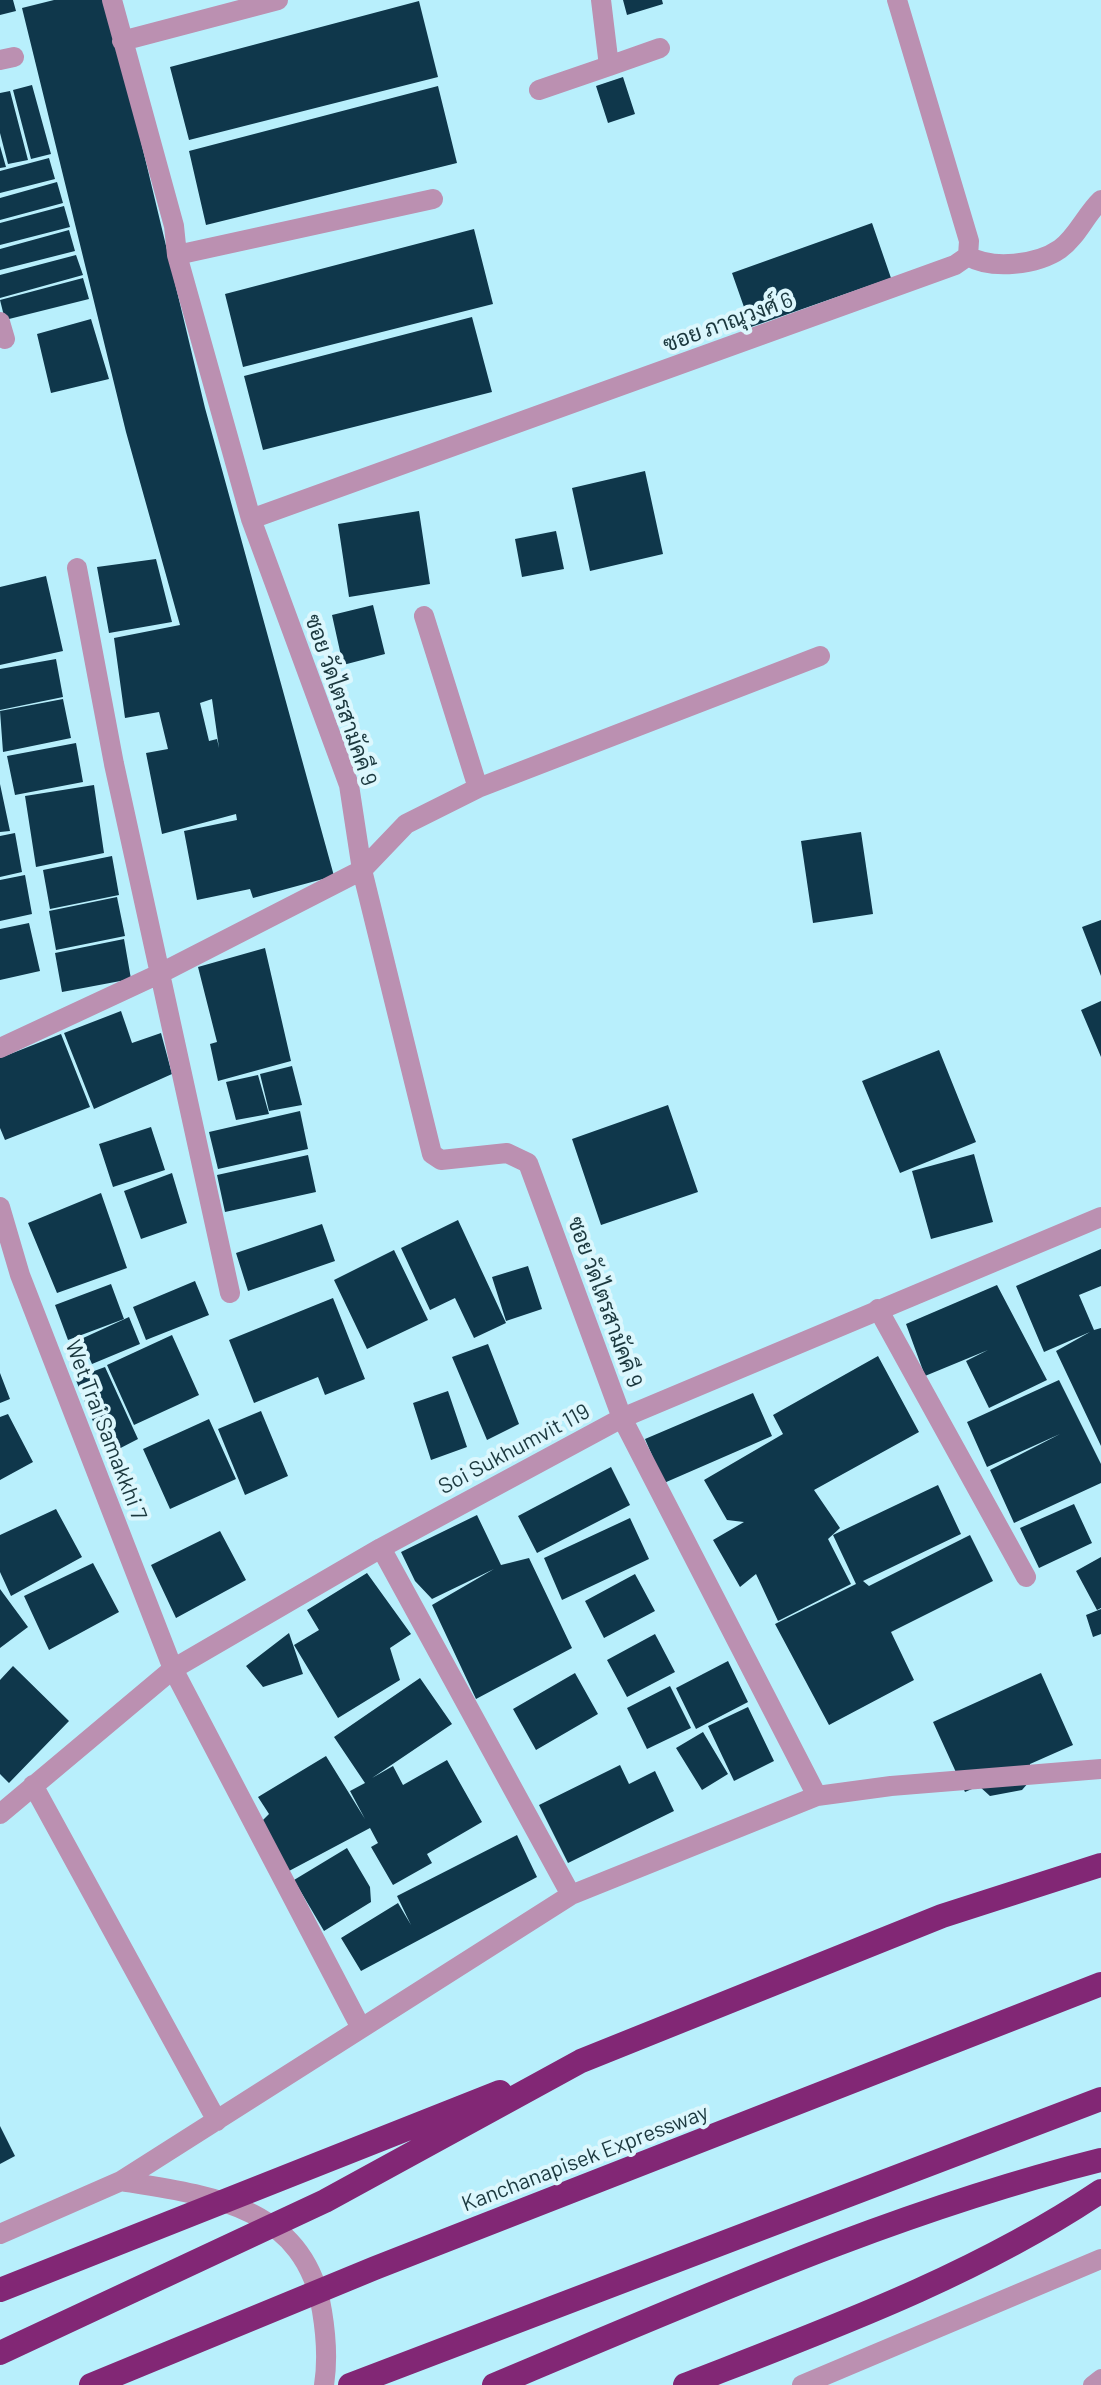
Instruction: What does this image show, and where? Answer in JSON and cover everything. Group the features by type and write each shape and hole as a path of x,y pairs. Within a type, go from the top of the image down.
{"highway":[{"path":"0,2290 273,2179 581,2061 942,1916 1101,1865"},
{"name":"Kanchanapisek Expressway","path":"91,2385 375,2268 1101,1984"},
{"path":"0,2353 325,2201 581,2061"},
{"path":"350,2385 1101,2099"},
{"path":"494,2385 735,2284 898,2222 1023,2180 1101,2160"},
{"path":"685,2385 987,2257 1063,2217 1101,2191"}],"street":[{"name":"ซอย วัดไตรสามัคคี 9","path":"112,0 174,226 177,255 251,519 349,785 362,870 432,1154 441,1160 507,1153 528,1163 622,1418 817,1796"},
{"path":"122,41 278,0"},
{"path":"601,0 609,66"},
{"path":"897,0 969,241 968,256 980,263 996,264 1047,255 1071,238 1101,200"},
{"path":"539,90 660,48"},
{"path":"177,255 433,199"},
{"name":"ซอย ภาณุวงศ์ 6","path":"251,519 955,265 968,256"},
{"path":"77,568 114,764 230,1293"},
{"path":"424,616 478,788"},
{"path":"0,1048 161,973 362,870 406,824 478,788 820,656"},
{"name":"Wet Trai Samakkhi 7","path":"0,1207 20,1275 173,1669 360,2026"},
{"name":"Soi Sukhumvit 119","path":"0,1814 173,1669 381,1548 622,1418 1101,1217"},
{"path":"878,1309 1026,1577"},
{"path":"381,1548 571,1895"},
{"path":"0,2234 121,2181 360,2026 571,1895 817,1796 891,1786 1101,1769"},
{"path":"33,1785 217,2121"},
{"path":"121,2181 197,2193 228,2202 252,2212 297,2246 318,2285 326,2336 324,2385"},
{"path":"802,2385 1101,2259"}],"lane":[{"path":"1092,2385 1101,2378"}],"building":[{"path":"0,0 13,0 16,11 0,15"},
{"path":"54,0 107,0 205,408 334,876 253,898 250,889 197,900 184,831 237,820 236,814 162,834 146,753 168,749 159,712 125,718 114,638 180,625 126,432 22,8","holes":["212,699 219,748 217,739 209,741 200,703"]},
{"path":"623,0 662,0 663,4 627,15"},
{"path":"419,1 438,77 189,140 170,67"},
{"path":"623,77 635,114 608,123 596,86"},
{"path":"32,85 51,154 31,159 13,90"},
{"path":"438,86 457,163 206,225 189,151"},
{"path":"10,91 28,160 8,164 0,133 0,93"},
{"path":"0,146 6,167 0,168"},
{"path":"49,158 55,179 0,193 0,171"},
{"path":"57,182 63,203 0,220 0,198"},
{"path":"64,206 70,227 0,245 0,223"},
{"path":"872,223 891,278 751,327 732,273"},
{"path":"474,229 493,304 243,367 225,294"},
{"path":"69,230 75,251 0,270 0,249"},
{"path":"76,255 83,275 0,298 0,275"},
{"path":"83,278 89,299 5,320 0,300"},
{"path":"472,317 492,392 263,450 244,376"},
{"path":"91,319 109,379 51,393 37,334"},
{"path":"645,471 663,554 590,571 572,488"},
{"path":"419,511 430,584 349,597 338,524"},
{"path":"556,531 564,569 522,577 515,539"},
{"path":"156,559 172,622 109,633 97,567"},
{"path":"46,576 63,651 0,665 0,587"},
{"path":"373,605 385,654 343,665 332,615"},
{"path":"56,659 63,697 0,710 0,669"},
{"path":"63,699 71,738 3,752 0,711"},
{"path":"76,743 83,782 15,795 7,756"},
{"path":"0,784 10,831 0,832"},
{"path":"94,785 104,853 36,867 25,796"},
{"path":"861,832 873,914 813,923 801,841"},
{"path":"15,833 22,872 0,877 0,836"},
{"path":"112,856 119,895 50,909 43,870"},
{"path":"25,875 32,914 0,921 0,880"},
{"path":"117,897 125,936 56,950 49,911"},
{"path":"1101,920 1101,976 1082,927"},
{"path":"29,923 40,971 0,980 0,929"},
{"path":"124,939 131,979 62,992 55,953"},
{"path":"265,948 291,1061 218,1081 210,1044 217,1042 198,967"},
{"path":"1101,1001 1101,1057 1081,1010"},
{"path":"121,1011 132,1043 161,1033 172,1074 94,1109 64,1033"},
{"path":"61,1034 90,1107 5,1140 0,1128 0,1058"},
{"path":"939,1050 976,1142 900,1173 862,1081"},
{"path":"292,1066 302,1105 269,1111 260,1074"},
{"path":"258,1075 269,1114 236,1120 226,1082"},
{"path":"668,1105 698,1192 601,1225 572,1139"},
{"path":"300,1111 308,1149 218,1169 209,1132"},
{"path":"151,1127 165,1170 113,1187 99,1144"},
{"path":"974,1154 993,1222 931,1239 912,1171"},
{"path":"308,1155 316,1192 225,1212 217,1175"},
{"path":"172,1173 187,1223 141,1239 124,1191"},
{"path":"101,1193 127,1268 57,1293 28,1223"},
{"path":"458,1220 506,1323 474,1338 455,1298 430,1310 401,1248"},
{"path":"322,1224 335,1261 248,1291 236,1253"},
{"path":"1101,1249 1101,1286 1079,1295 1094,1330 1101,1328 1101,1446 1056,1351 1090,1332 1044,1352 1016,1286"},
{"path":"394,1250 428,1320 367,1349 334,1280"},
{"path":"528,1266 542,1309 506,1321 492,1277"},
{"path":"195,1281 209,1315 146,1340 133,1307"},
{"path":"111,1284 124,1319 68,1340 55,1305"},
{"path":"997,1285 1047,1380 989,1408 966,1361 988,1350 925,1376 906,1324"},
{"path":"333,1298 365,1379 325,1395 318,1377 254,1403 229,1340"},
{"path":"129,1317 140,1344 92,1364 81,1339"},
{"path":"172,1335 199,1395 134,1425 107,1365"},
{"path":"488,1344 519,1424 487,1440 452,1357"},
{"path":"878,1356 919,1432 814,1490 840,1528 828,1539 851,1584 778,1621 756,1574 740,1587 713,1540 744,1522 727,1520 704,1480 783,1434 773,1415"},
{"path":"105,1367 138,1439 107,1455 75,1378"},
{"path":"0,1373 10,1399 0,1403"},
{"path":"1059,1380 1101,1464 1101,1483 1014,1523 990,1470 1060,1434 987,1467 967,1422"},
{"path":"448,1391 467,1447 431,1460 413,1403"},
{"path":"753,1393 772,1436 664,1483 645,1439"},
{"path":"261,1411 288,1476 245,1495 218,1429"},
{"path":"8,1414 33,1462 0,1480 0,1417"},
{"path":"209,1419 236,1479 170,1509 143,1449"},
{"path":"611,1467 630,1505 537,1553 518,1516"},
{"path":"938,1485 961,1534 863,1581 869,1586 970,1535 993,1581 891,1632 914,1680 829,1725 775,1624 856,1584 833,1535"},
{"path":"1074,1504 1092,1543 1039,1568 1020,1528"},
{"path":"56,1509 82,1557 11,1596 0,1572 0,1535"},
{"path":"477,1515 501,1565 529,1558 572,1648 476,1699 432,1605 494,1569 432,1599 415,1581 401,1552"},
{"path":"630,1518 649,1559 562,1600 544,1558"},
{"path":"220,1531 246,1580 176,1618 151,1565"},
{"path":"1101,1557 1101,1608 1097,1610 1076,1571"},
{"path":"93,1563 119,1612 49,1650 24,1596"},
{"path":"367,1573 411,1634 390,1648 400,1680 338,1718 294,1645 319,1630 307,1610"},
{"path":"635,1574 655,1611 604,1638 585,1601"},
{"path":"0,1589 28,1627 0,1648"},
{"path":"1101,1609 1101,1634 1093,1637 1086,1615"},
{"path":"289,1633 303,1674 263,1687 246,1666"},
{"path":"655,1634 675,1672 627,1697 607,1660"},
{"path":"728,1661 748,1702 696,1729 676,1688"},
{"path":"13,1666 69,1721 9,1783 0,1774 0,1680"},
{"path":"575,1673 598,1714 536,1750 513,1709"},
{"path":"1041,1673 1073,1745 1030,1764 1029,1782 1022,1790 990,1796 979,1786 965,1792 933,1722"},
{"path":"420,1678 452,1724 372,1778 393,1766 403,1785 447,1760 482,1822 427,1854 432,1863 393,1885 371,1847 378,1843 370,1828 289,1871 261,1822 269,1814 258,1797 326,1756 365,1819 350,1791 365,1783 334,1737"},
{"path":"670,1686 691,1728 647,1749 627,1708"},
{"path":"748,1707 774,1761 734,1781 708,1726"},
{"path":"703,1732 728,1774 702,1790 676,1748"},
{"path":"620,1765 629,1784 655,1771 674,1811 568,1863 539,1805"},
{"path":"517,1835 537,1877 361,1971 341,1938 398,1903 411,1925 397,1896"},
{"path":"347,1848 370,1887 371,1902 324,1931 294,1880"},
{"path":"0,2126 15,2156 0,2164"}]}
